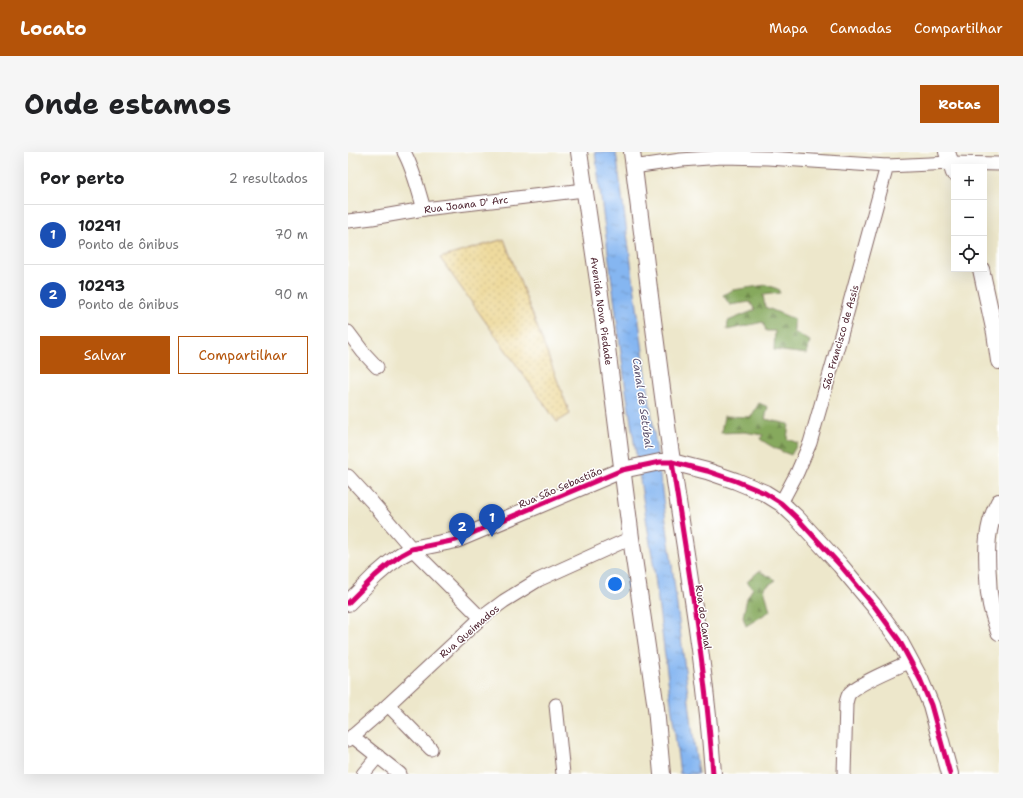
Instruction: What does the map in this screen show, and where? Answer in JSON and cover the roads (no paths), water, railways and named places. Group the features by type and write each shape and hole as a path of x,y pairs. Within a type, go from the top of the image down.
{"street":[{"path":"404,152 414,173 424,209"},
{"name":"Avenida Nova Piedade","path":"579,152 602,308 629,469"},
{"path":"950,774 931,705 911,661 899,640 879,612 840,564 781,503 765,494 707,471 666,462 633,159 681,160 722,157 768,158 887,166 951,163 999,164"},
{"name":"São Francisco de Assis","path":"781,503 797,473 810,443 887,166"},
{"name":"Rua Joana D' Arc","path":"348,221 424,209 584,190"},
{"path":"982,272 995,333 999,361"},
{"path":"348,332 363,352 377,367"},
{"name":"Rua São Sebastião","path":"348,603 375,576 401,555 412,549 456,540 629,469 666,462"},
{"name":"Rua do Canal","path":"666,462 695,612 710,731 713,774"},
{"path":"629,469 631,538 656,708 662,774"},
{"path":"348,476 412,549 481,618"},
{"path":"999,502 994,511 988,529 986,547 993,566 991,605 999,632"},
{"name":"Rua Queimados","path":"350,738 388,705 481,618 504,600 538,580 631,538"},
{"path":"844,774 846,703 849,694 862,684 911,661"},
{"path":"388,705 431,749"},
{"path":"556,705 563,774"},
{"path":"350,738 378,756 400,774"},
{"path":"363,774 378,756"}],"water":[{"name":"Canal de Setúbal","path":"595,152 616,152 671,557 698,774 680,774 653,562 626,391"}],"place":[{"name":"10291","path":"492,537"},
{"name":"10293","path":"462,546"}]}
